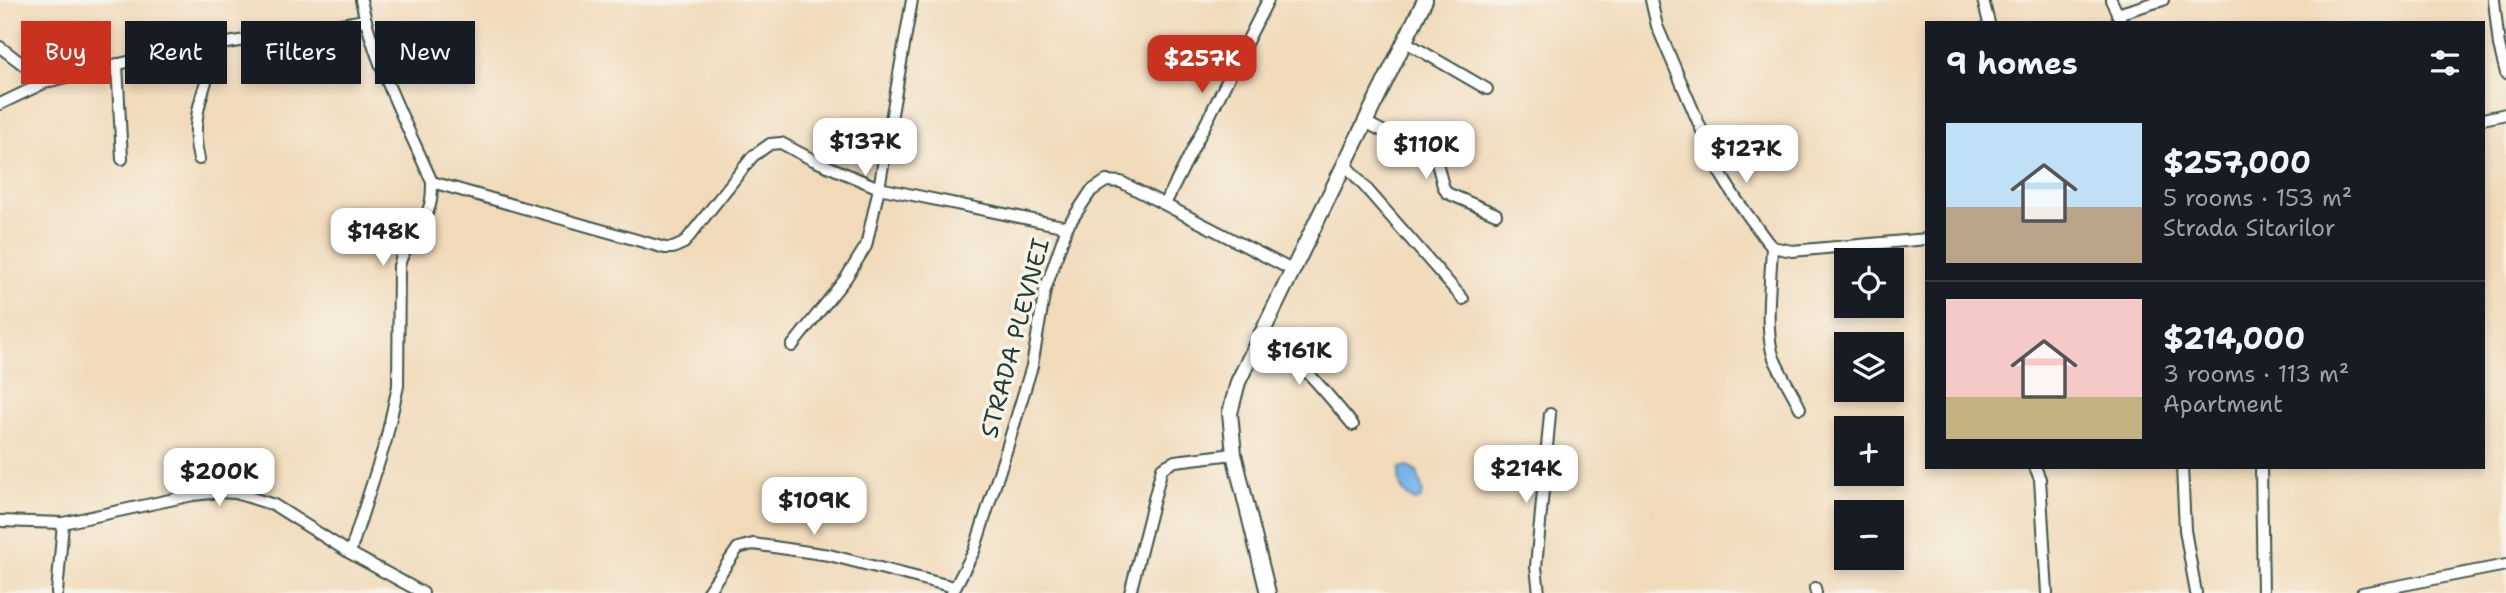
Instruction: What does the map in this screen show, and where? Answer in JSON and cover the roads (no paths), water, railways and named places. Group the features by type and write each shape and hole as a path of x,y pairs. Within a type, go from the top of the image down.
{"main road":[{"path":"1268,593 1234,454 1230,413 1238,382 1424,0"}],"street":[{"path":"350,553 386,440 398,386 399,265 402,253 425,218 431,203 432,182 378,59 361,0"},
{"path":"792,346 846,278 866,246 879,188 912,0"},
{"path":"1165,204 1268,0"},
{"path":"1651,0 1657,26 1672,64 1720,173 1772,247 1772,351 1800,408"},
{"path":"1983,0 1988,21"},
{"path":"2111,0 2120,18 2163,0"},
{"path":"2494,0 2499,46 2506,72"},
{"path":"227,43 365,20"},
{"path":"1404,41 1487,89"},
{"path":"0,47 21,63"},
{"path":"111,66 125,62"},
{"path":"117,64 122,159"},
{"path":"0,104 42,84"},
{"path":"199,159 195,143 195,117 205,84"},
{"path":"2485,119 2506,114"},
{"path":"1365,122 1436,159 1447,193 1496,214"},
{"path":"432,182 665,248 673,248 684,243 753,156 770,144 781,143 879,188 1067,227"},
{"path":"1344,163 1464,299"},
{"name":"STRADA PLEVNEI","path":"953,590 974,551 1007,448 1032,366 1045,290 1067,227 1084,198 1106,181 1121,182 1292,270"},
{"path":"1772,247 1792,251 1925,239"},
{"path":"1263,331 1324,388 1353,425"},
{"path":"1539,593 1536,568 1550,414"},
{"path":"1130,593 1162,468 1175,461 1234,454"},
{"path":"2036,469 2040,479 2047,593"},
{"path":"2182,469 2186,530 2196,593"},
{"path":"2261,469 2263,593"},
{"path":"0,521 63,523 193,495 236,493 274,505 350,553 423,593"},
{"path":"57,593 63,523"},
{"path":"707,593 738,548 753,544 830,555 953,590"},
{"path":"2362,593 2506,565"}],"water":[{"path":"1406,466 1417,472 1423,491 1421,499 1416,501 1407,496 1400,483 1400,468"}]}
